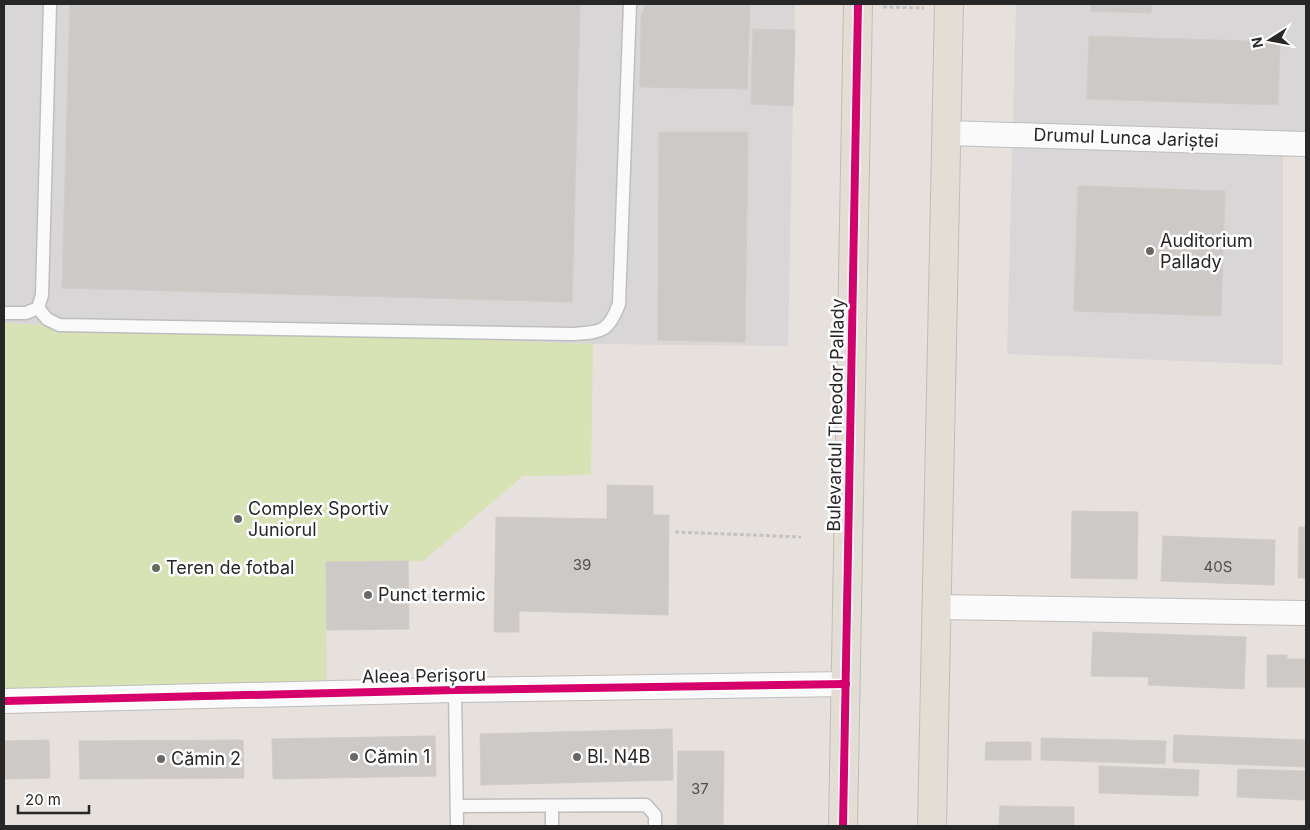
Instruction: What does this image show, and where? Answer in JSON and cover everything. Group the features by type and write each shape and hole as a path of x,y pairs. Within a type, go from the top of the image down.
{"main road":[{"name":"Bulevardul Theodor Pallady","path":"843,826 858,5"},
{"path":"932,826 949,6"}],"street":[{"name":"Drumul Lunca Jariștei","path":"947,133 1306,144"},
{"path":"936,607 1306,613"},
{"name":"Aleea Perișoru","path":"4,701 455,690 846,684"}],"lane":[{"path":"38,308 42,295 50,4"},
{"path":"38,308 47,319 59,325 572,334 598,332 612,322 619,304 630,4"},
{"path":"4,313 26,313 38,308"},
{"name":"Aleea Perișoru","path":"455,690 457,826"},
{"path":"457,806 646,805 655,815 655,826"},
{"path":"552,806 552,826"}],"path":[{"path":"858,5 949,6"},
{"path":"675,532 801,537"}],"shaded area":[{"path":"4,4 795,4 788,346 593,344 4,323"},
{"path":"1016,4 1306,4 1306,157 1283,157 1283,365 1007,354"}],"green space":[{"name":"Complex Sportiv Juniorul","path":"4,323 593,344 591,475 523,476 423,561 326,562 327,687 4,688"}],"building":[{"path":"70,4 580,5 572,302 62,288"},
{"path":"646,4 750,4 747,89 640,87 641,16"},
{"path":"1091,4 1152,4 1151,13 1091,11"},
{"path":"753,29 795,30 793,106 751,104"},
{"path":"1089,36 1280,42 1278,105 1087,99"},
{"path":"659,132 748,132 745,342 658,340"},
{"name":"Auditorium Pallady","path":"1078,186 1225,191 1221,316 1074,311"},
{"path":"607,485 653,486 653,515 669,515 668,615 519,611 519,632 494,632 496,517 607,519"},
{"path":"1072,511 1138,512 1137,579 1071,578"},
{"path":"1299,527 1306,527 1306,578 1298,578"},
{"path":"1163,536 1275,540 1274,585 1161,581"},
{"name":"Punct termic","path":"408,561 409,629 327,630 326,562"},
{"path":"1093,632 1246,637 1244,689 1148,685 1149,677 1091,676"},
{"path":"1267,655 1287,655 1287,659 1306,659 1306,687 1267,687"},
{"name":"Bl. N4B","path":"672,729 673,780 481,785 480,734"},
{"path":"1174,735 1306,740 1306,767 1173,762"},
{"name":"Cămin 1","path":"435,736 436,776 273,779 272,739"},
{"path":"1041,738 1166,741 1165,764 1041,760"},
{"path":"49,740 50,778 4,779 4,741"},
{"name":"Cămin 2","path":"243,740 244,778 80,779 79,741"},
{"path":"986,742 1031,742 1031,760 985,760"},
{"path":"678,751 724,751 723,826 677,826"},
{"path":"1099,766 1199,770 1198,796 1099,793"},
{"path":"1238,769 1306,771 1306,800 1237,797"},
{"path":"1000,806 1074,807 1074,826 999,826"}],"cycle path":[{"path":"843,826 858,4"},
{"path":"4,701 455,690 846,684"}],"place":[{"name":"Auditorium Pallady","path":"1150,251"},
{"name":"Complex Sportiv Juniorul","path":"238,519"},
{"name":"Teren de fotbal","path":"156,568"},
{"name":"Punct termic","path":"368,595"},
{"name":"Cămin 1","path":"354,757"},
{"name":"Bl. N4B","path":"577,757"},
{"name":"Cămin 2","path":"161,759"}]}
